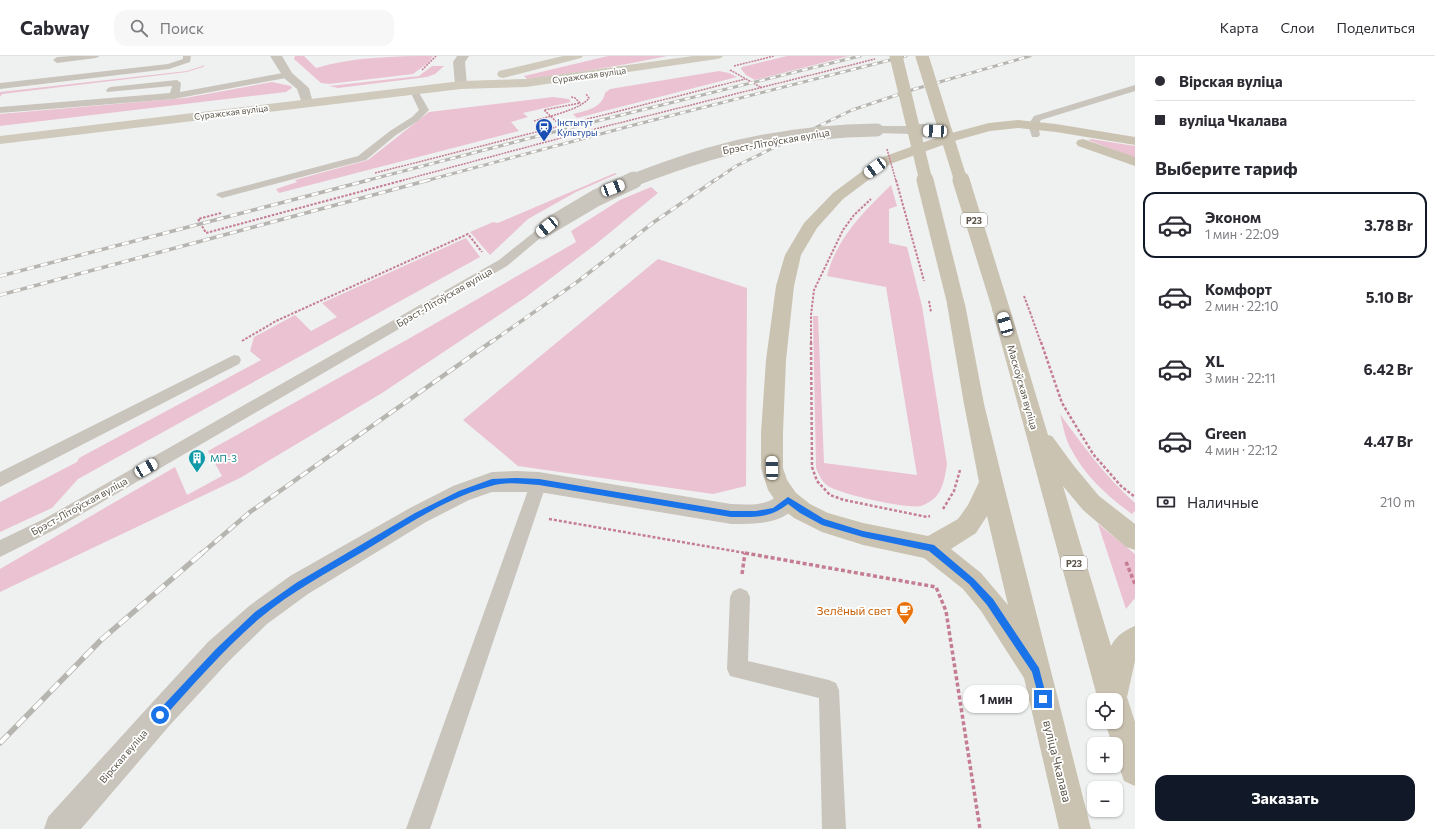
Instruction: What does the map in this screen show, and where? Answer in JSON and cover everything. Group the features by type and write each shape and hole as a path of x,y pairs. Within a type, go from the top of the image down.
{"main road":[{"name":"Суражская вуліца","path":"461,85 577,56"},
{"name":"Суражская вуліца","path":"0,140 461,85 526,83 717,56"},
{"path":"896,56 956,304 974,404 991,482 1036,670"},
{"name":"Маскоўская вуліца","path":"922,56 1001,309 1112,693"},
{"path":"1034,130 1110,152 1135,162"},
{"path":"1036,670 990,602 966,576 931,548 863,534 822,522 802,511 788,500 776,484 772,468 772,433 776,360 783,299 793,256 810,226 838,196 885,161 949,138 975,131 1007,132 1034,130 1135,141"},
{"path":"1110,152 1135,167"},
{"path":"1035,430 1066,473 1091,503 1135,539"},
{"path":"931,548 966,526 977,512 991,482"},
{"path":"1115,693 1123,652 1135,639"},
{"name":"вуліца Чкалава","path":"1036,670 1075,829"},
{"name":"Р23","path":"1123,729 1135,770"}],"street":[{"path":"276,56 288,75 303,88 307,103"},
{"path":"461,85 459,62 463,56"},
{"name":"Брэст-Літоўская вуліца","path":"547,227 613,188 679,163 754,142 822,131 913,130 946,132"},
{"name":"Вірская вуліца","path":"60,829 165,709 218,652 258,615 299,585 418,515 461,493 492,482 539,482 731,514 756,514 775,510 788,500"}],"lane":[{"path":"57,60 169,66 187,60 187,56"},
{"path":"0,86 99,63"},
{"path":"0,110 174,96 288,75"},
{"path":"99,92 177,83 174,96"},
{"path":"1034,130 1037,118 1135,88"},
{"path":"222,195 362,158 393,132 415,119 424,110 414,91"},
{"path":"0,110 6,102 76,94"},
{"name":"Брэст-Літоўская вуліца","path":"0,549 50,524 503,263 547,227"},
{"path":"0,480 234,360"},
{"path":"418,829 526,515 539,482"},
{"path":"740,597 737,669 829,690 834,829"}],"path":[{"path":"419,72 436,56"},
{"path":"222,213 198,219 206,233 587,131 878,58"},
{"path":"726,67 762,88"},
{"path":"368,175 745,79"},
{"path":"561,126 544,110 580,103 576,98 569,97"},
{"path":"534,120 551,116 579,106 586,102 589,98"},
{"path":"884,147 888,150 924,282"},
{"path":"882,153 889,150"},
{"path":"234,360 236,344 276,321 468,234 483,253"},
{"path":"814,290 811,315 812,467 817,481 830,495 844,500 927,517 935,514"},
{"path":"928,297 932,320"},
{"path":"1030,312 1062,402 1093,454 1121,486 1135,497"},
{"path":"942,510 951,499 957,485 960,468"},
{"path":"526,515 936,587 946,611 980,829"},
{"path":"1125,559 1135,584"}],"shaded area":[{"path":"295,56 304,56 316,68 359,59 433,56 428,63 413,74 329,84 321,83 294,59"},
{"path":"608,56 667,56 615,66 527,79 524,76"},
{"path":"787,56 849,56 755,80 746,75 741,69 742,67"},
{"path":"205,65 187,72 2,94 0,97 0,92 187,71"},
{"path":"432,66 444,66 435,74 427,77 338,88 329,86 419,76"},
{"path":"719,71 729,73 737,77 577,118 573,114 593,108 601,102 605,93 610,89"},
{"path":"272,82 291,86 292,88 286,92 0,126 0,114 185,98"},
{"path":"553,97 569,99 571,102 523,113 528,117 511,122 519,131 279,193 276,189 297,182 295,180 368,160 429,112"},
{"path":"1091,139 1135,146 1135,158 1088,140"},
{"path":"615,173 617,174 576,192 528,219 490,255 470,232 493,222 498,223"},
{"path":"891,185 897,206 889,209 889,243 907,247 922,306 947,464 943,484 939,493 932,500 921,506 888,503 845,493 828,486 816,468 813,316 818,316 824,463 917,475 886,287 827,276 837,250 852,226"},
{"path":"651,187 658,193 596,244 526,297 382,393 240,478 0,592 0,569 175,467 187,495 222,476 208,451 410,338 576,242 571,231 620,200"},
{"path":"466,238 480,257 78,479 52,508 0,532 0,502 77,462 79,458 261,360 250,351 254,337 295,315 311,331 337,317 322,303"},
{"path":"658,259 747,288 746,486 713,494 518,466 463,420"},
{"path":"1060,414 1104,471 1135,503 1135,511 1132,514 1106,493 1083,468 1069,445"},
{"path":"1098,524 1135,554 1135,598 1126,609"}],"railway":[{"path":"365,181 577,126 860,56"},
{"path":"425,181 634,125 906,56"},
{"path":"714,181 736,166 852,110 915,89 1030,56"},
{"path":"0,276 369,180"},
{"path":"0,295 429,180"},
{"path":"490,343 577,282 654,222 715,180"},
{"path":"201,554 250,512 491,342"},
{"path":"0,743 101,640 202,553"}],"place":[{"name":"Інстытут Культуры","path":"544,142"},
{"name":"МП-3","path":"197,473"},
{"name":"Зелёный свет","path":"905,625"}],"route":[{"path":"160,715 218,652 258,615 299,585 418,515 461,493 492,482 517,481 539,482 731,514 756,514 775,510 788,500 802,511 822,522 863,534 931,548 972,581 990,602 1036,670 1043,699"}]}
